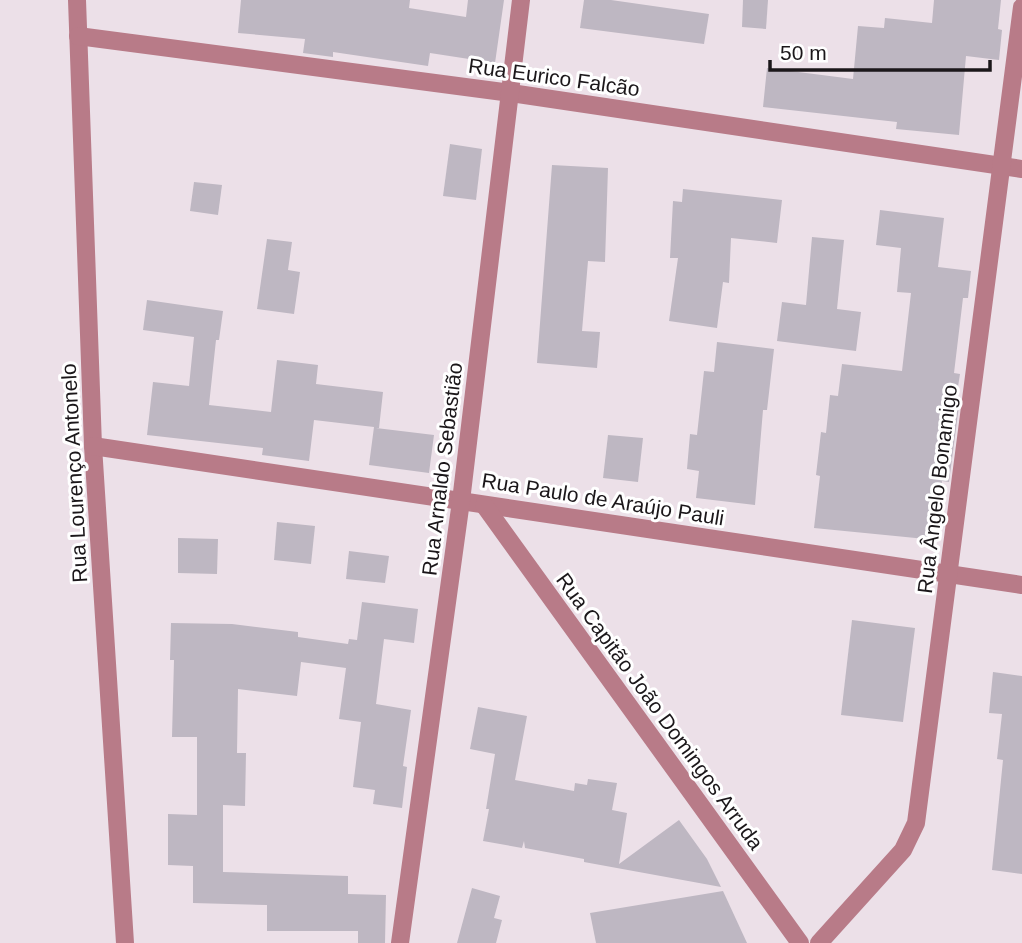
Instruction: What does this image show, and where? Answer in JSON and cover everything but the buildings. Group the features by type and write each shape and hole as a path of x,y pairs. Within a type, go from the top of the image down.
{"street":[{"name":"Rua Lourenço Antonelo","path":"77,0 93,446 125,943"},
{"name":"Rua Arnaldo Sebastião","path":"400,943 461,501 521,0"},
{"name":"Rua Ângelo Bonamigo","path":"819,943 903,850 916,823 1022,7"},
{"name":"Rua Eurico Falcão","path":"78,36 511,93 1022,169"},
{"name":"Rua Paulo de Araújo Pauli","path":"93,446 1022,585"},
{"name":"Rua Capitão João Domingos Arruda","path":"484,505 800,943"}]}
